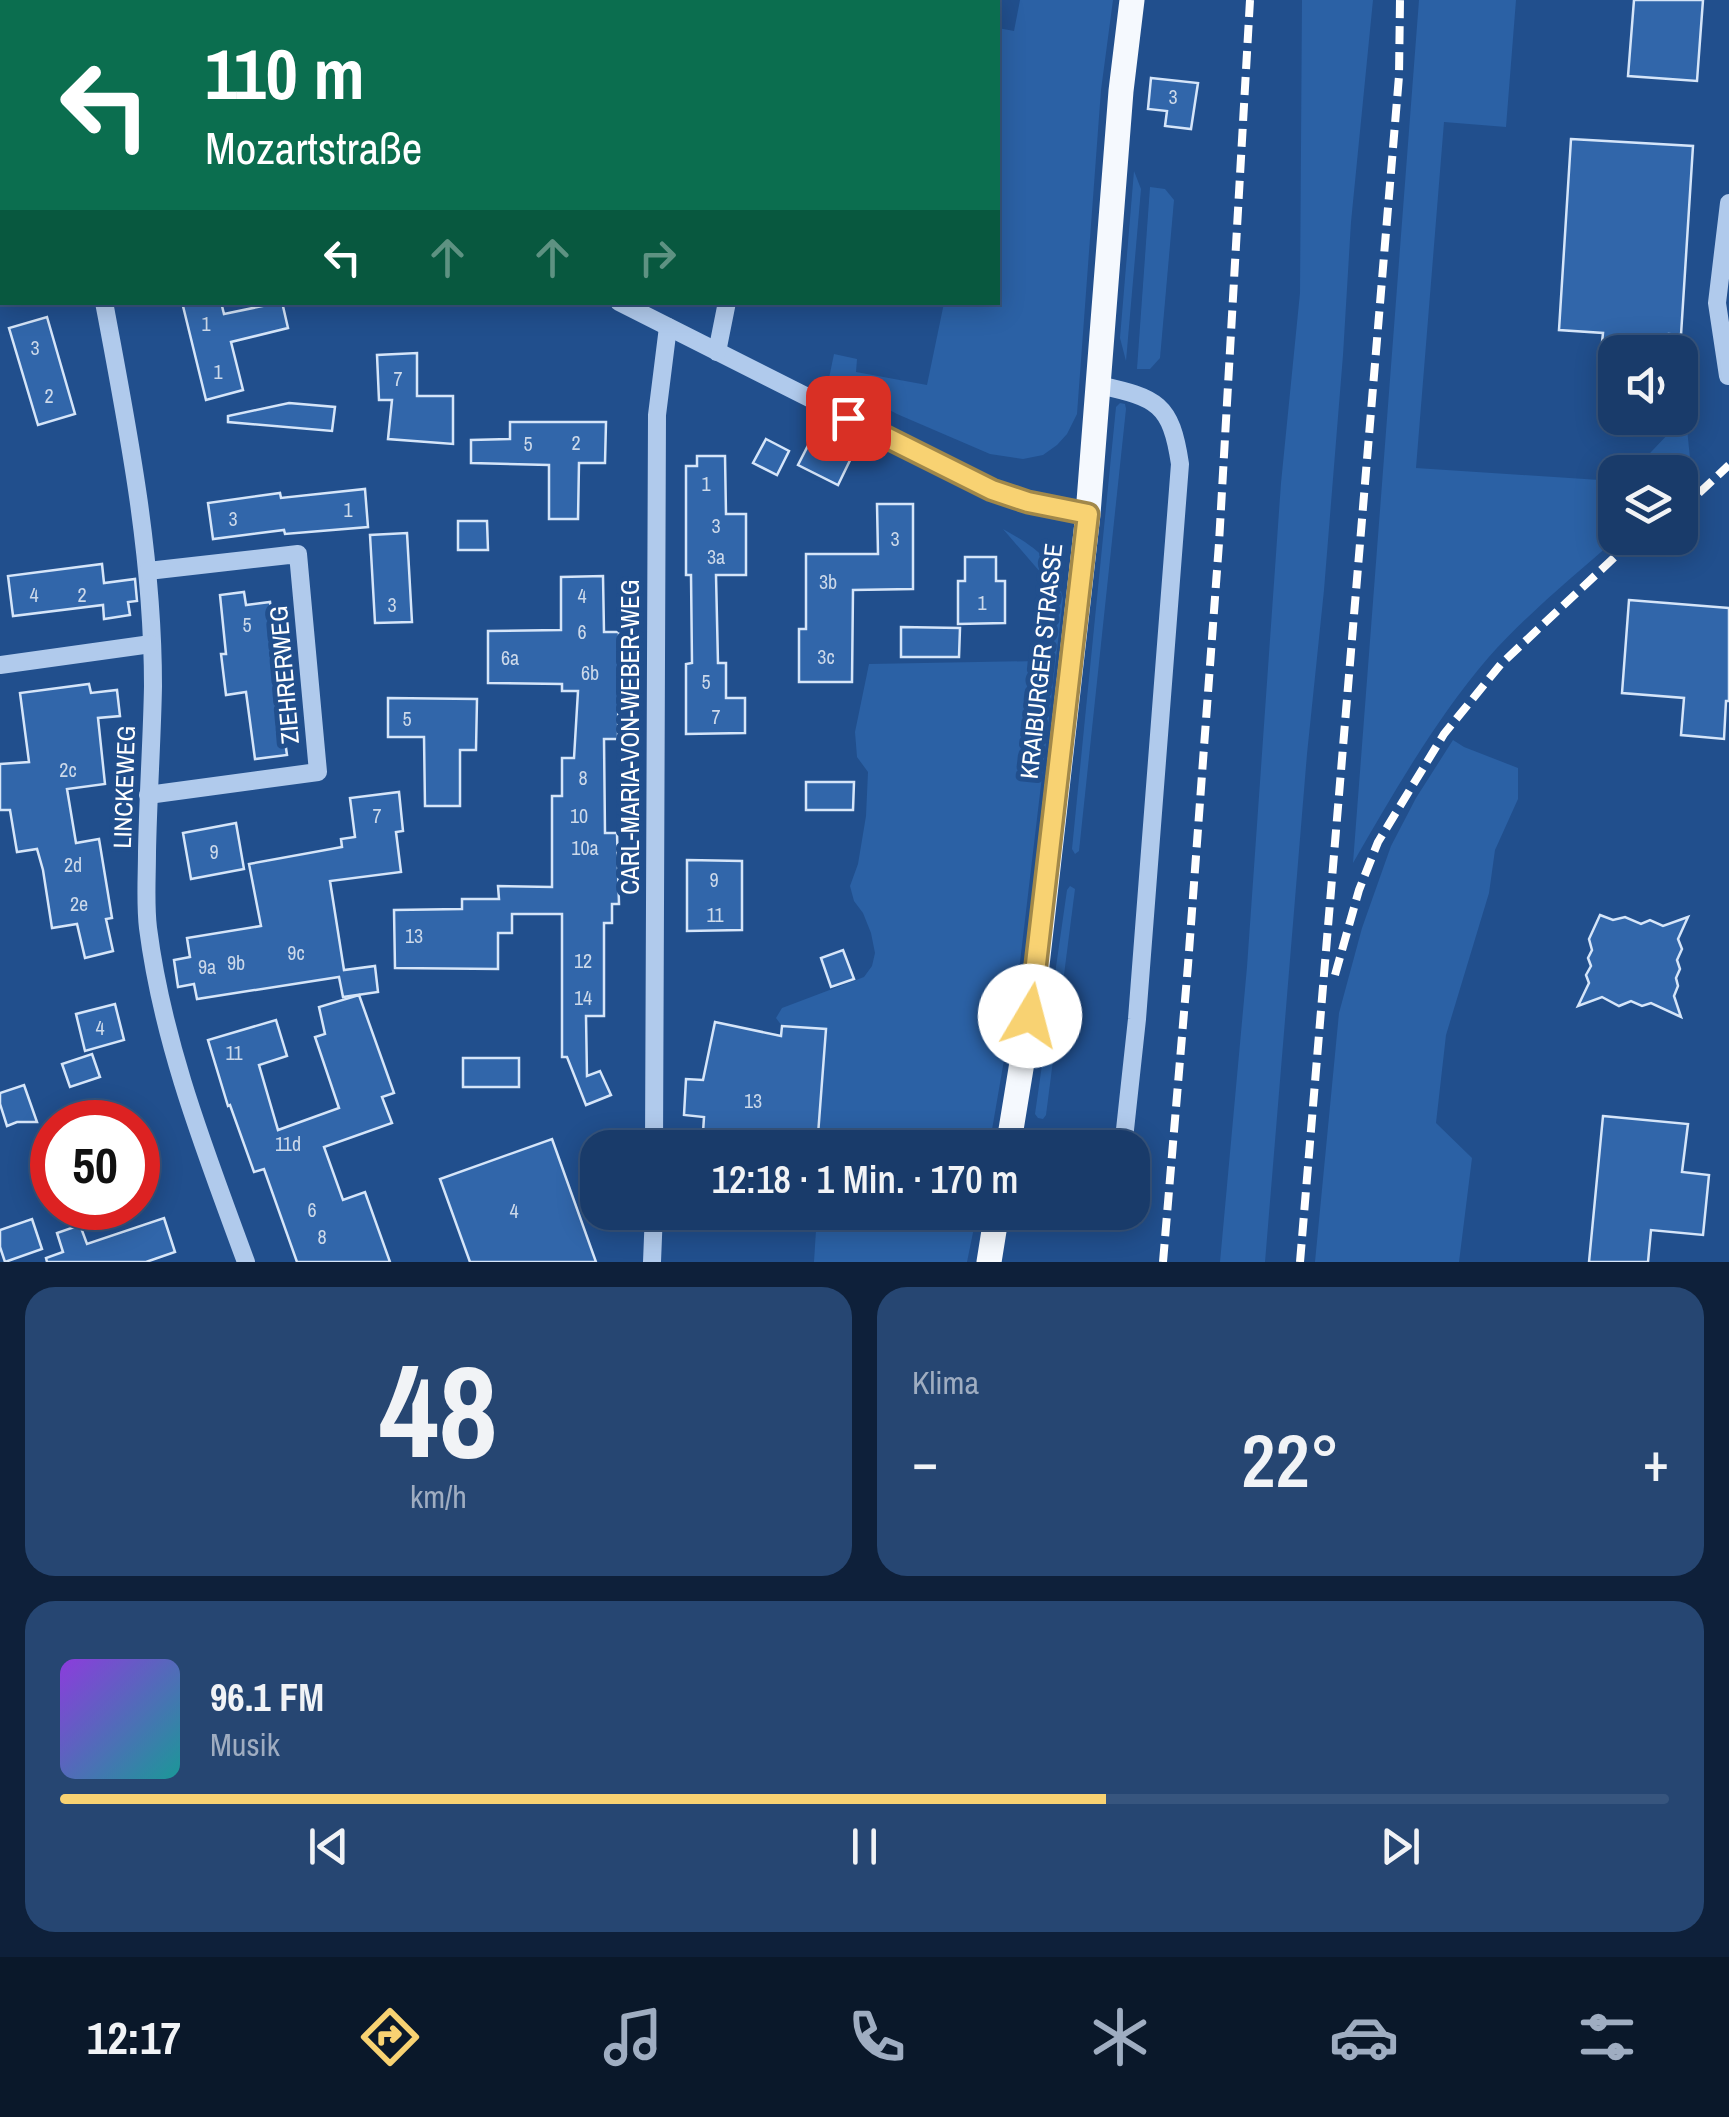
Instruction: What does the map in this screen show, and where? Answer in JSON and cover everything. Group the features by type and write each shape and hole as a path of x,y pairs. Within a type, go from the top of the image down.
{"main road":[{"name":"KRAIBURGER STRASSE","path":"1011,1130 1035,983 1088,514 1121,91 1132,0"},
{"path":"988,1262 994,1230"}],"street":[{"path":"1728,376 1718,303 1729,203"},
{"name":"LINCKEWEG","path":"105,305 133,460 148,571 152,686 148,924 180,1080 246,1262"},
{"path":"624,305 992,490 1088,514"},
{"path":"717,352 726,305"},
{"name":"CARL-MARIA-VON-WEBER-WEG","path":"654,1130 657,416 668,327"},
{"path":"1099,385 1155,402 1167,415 1176,436 1180,464 1125,1130"},
{"name":"ZIEHRERWEG","path":"148,571 298,554 318,772 148,795"},
{"path":"0,665 151,644"},
{"path":"652,1262 653,1230"}],"shaded area":[{"path":"1020,0 1113,0 1101,90 1077,414 1057,445 1043,455 1023,459 990,454 897,414 829,378 834,354 857,359 856,372 927,385 944,305 1000,305 1000,28 1014,31"},
{"path":"1302,0 1373,0 1265,1262 1220,1262 1247,967 1281,483 1300,293"},
{"path":"1419,0 1516,0 1506,127 1444,122 1416,468 1598,480 1598,555 1488,658 1416,757 1353,863"},
{"path":"1134,171 1141,189 1126,361 1120,338"},
{"path":"1150,187 1165,189 1174,200 1160,358 1150,369 1137,369"},
{"path":"1120,403 1126,409 1079,851 1075,854 1072,849 1116,407"},
{"path":"1667,435 1688,435 1690,455 1648,455"},
{"path":"1003,529 1049,564 1063,599 1018,979 992,1130 818,1130 826,1029 782,1026 776,1018 782,1008 864,977 872,966 875,953 871,933 850,886 866,816 868,772 857,757 855,732 869,664 1039,661 1047,580"},
{"path":"1453,740 1518,768 1518,799 1495,850 1489,893 1446,1035 1436,1123 1472,1158 1459,1262 1315,1262 1339,1013 1362,928 1391,846"},
{"path":"1070,886 1075,889 1043,1119 1035,1114"},
{"path":"816,1230 974,1230 967,1262 814,1262"}],"building":[{"path":"1634,0 1703,0 1697,81 1628,76"},
{"path":"1151,78 1198,83 1191,129 1165,126 1167,111 1148,109"},
{"path":"1571,139 1693,146 1681,335 1603,335 1559,330"},
{"path":"183,305 222,305 224,314 283,305 288,328 231,342 243,390 206,400"},
{"path":"47,317 75,414 38,425 9,328"},
{"path":"417,353 417,396 453,396 453,444 388,439 392,400 379,400 377,355"},
{"path":"289,403 335,407 332,431 228,422 228,416"},
{"path":"510,422 606,422 605,463 579,463 578,519 549,519 549,465 471,463 471,440 510,439"},
{"path":"815,432 854,452 838,485 798,465"},
{"path":"766,439 789,451 777,475 753,463"},
{"path":"697,456 725,456 726,514 746,514 746,575 716,575 718,663 726,663 726,698 745,698 745,733 686,734 686,664 692,663 691,575 686,575 686,466 697,466"},
{"path":"365,489 368,527 285,534 284,530 213,539 208,503 280,493 281,498"},
{"path":"877,504 913,504 913,589 853,590 852,682 799,682 799,629 806,629 806,554 878,554"},
{"path":"458,521 487,521 488,550 458,550"},
{"path":"407,533 412,622 375,623 370,535"},
{"path":"965,557 996,557 996,581 1005,581 1005,623 958,624 958,581 965,581"},
{"path":"102,564 104,583 135,579 137,601 128,602 130,615 104,619 103,605 13,616 8,576"},
{"path":"603,576 604,632 619,632 618,739 604,739 605,833 617,833 619,904 612,904 612,923 604,923 604,1016 586,1016 587,1076 600,1071 611,1095 586,1105 567,1057 562,1057 562,914 512,914 512,933 498,933 498,969 395,968 394,910 462,909 462,899 499,899 498,886 552,887 552,796 562,796 562,758 574,758 578,691 562,691 562,684 488,683 488,631 561,630 561,577"},
{"path":"244,592 246,605 270,602 278,671 293,669 300,725 283,727 287,755 255,759 246,692 226,695 220,595"},
{"path":"1629,600 1729,608 1729,701 1724,739 1681,735 1684,698 1622,693"},
{"path":"901,627 960,628 959,657 901,657"},
{"path":"89,684 91,693 117,690 120,716 98,718 105,784 67,789 76,843 99,839 112,918 106,919 113,951 85,958 77,924 52,928 37,849 17,852 10,810 0,810 0,764 29,762 20,693"},
{"path":"388,698 477,699 476,750 460,750 460,806 425,806 424,737 388,737"},
{"path":"806,782 854,782 853,810 806,810"},
{"path":"399,792 403,831 396,832 401,872 330,881 344,970 375,966 378,992 343,997 339,977 197,999 194,984 178,987 174,960 190,957 187,938 261,926 249,864 342,847 341,839 355,837 350,798"},
{"path":"236,823 244,869 191,879 183,833"},
{"path":"687,860 742,861 742,930 687,931"},
{"path":"1600,915 1613,920 1625,917 1641,924 1650,920 1663,926 1688,917 1678,939 1682,949 1677,960 1680,969 1674,996 1681,1017 1651,1003 1642,1006 1631,1001 1619,1006 1602,997 1578,1006 1589,983 1589,939"},
{"path":"843,950 854,979 831,987 821,958"},
{"path":"359,995 394,1093 382,1097 392,1123 324,1147 343,1200 365,1192 390,1262 297,1262 264,1169 254,1172 208,1040 276,1020 287,1056 259,1065 278,1130 339,1108 315,1037 325,1034 319,1007"},
{"path":"115,1004 124,1040 85,1051 76,1014"},
{"path":"715,1022 781,1036 782,1026 826,1029 818,1130 703,1130 704,1117 684,1115 686,1079 703,1080"},
{"path":"92,1054 100,1077 70,1087 62,1064"},
{"path":"463,1058 519,1058 519,1087 463,1087"},
{"path":"24,1085 30,1102 30,1122 7,1126 0,1093"},
{"path":"1603,1116 1688,1124 1682,1172 1709,1175 1703,1235 1651,1230 1648,1262 1589,1262"},
{"path":"552,1139 580,1217 580,1230 585,1230 596,1262 470,1262 440,1179"},
{"path":"164,1218 175,1252 146,1262 47,1262 46,1258 63,1252 57,1233 82,1230 87,1244 128,1230 160,1230 160,1219"},
{"path":"30,1220 30,1230 36,1230 42,1249 5,1262 0,1230"}],"railway":[{"path":"1163,1262 1219,543 1250,0"},
{"path":"1300,1262 1399,76 1400,0"},
{"path":"1698,494 1729,465"},
{"path":"1335,975 1359,890 1378,842 1444,734 1501,664 1617,555"}],"route":[{"path":"848,418 992,490 1088,514 1030,1016"}]}
